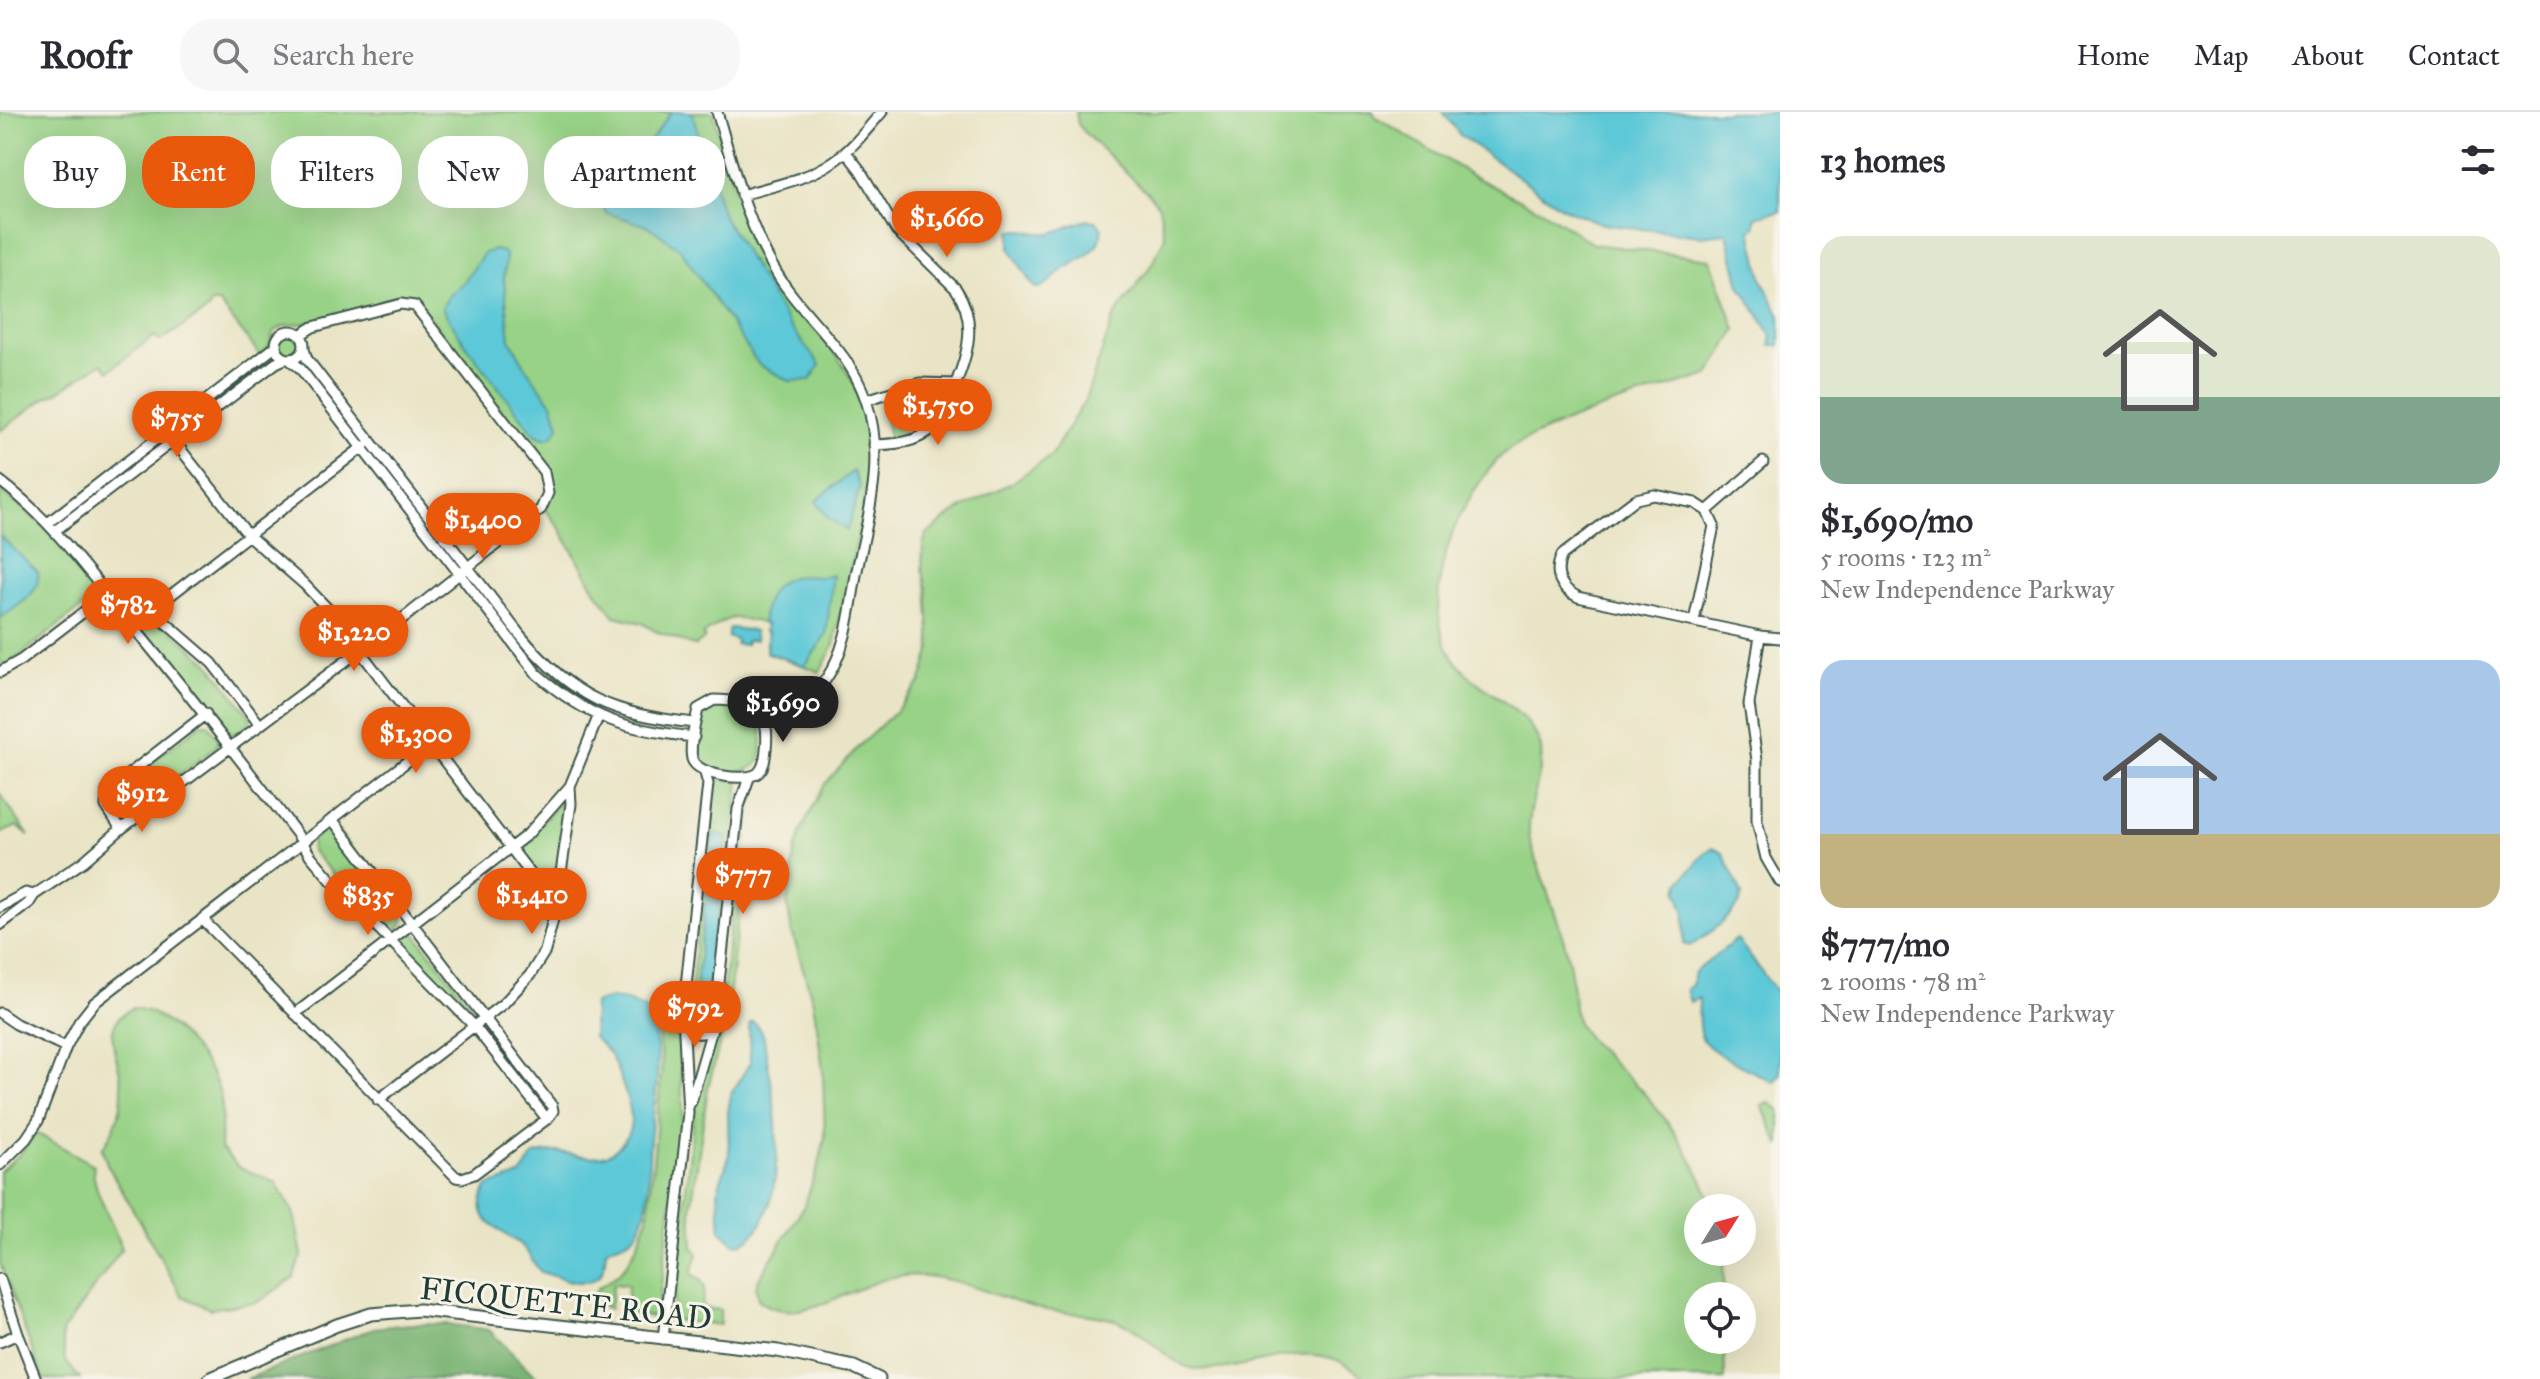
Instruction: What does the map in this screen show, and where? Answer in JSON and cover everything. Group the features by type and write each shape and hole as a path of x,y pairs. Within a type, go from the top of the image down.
{"main road":[{"name":"FICQUETTE ROAD","path":"209,1379 337,1325 371,1314 419,1310 778,1351 854,1367 879,1379"}],"street":[{"path":"717,112 741,195 758,239 781,280 840,349 866,400 874,445 873,493 844,641 833,668 813,692 764,717"},
{"path":"741,195 821,169 846,152 882,112"},
{"path":"846,152 896,230 956,289 969,314 968,350 942,417 926,435 907,442 874,445"},
{"path":"0,925 29,903 34,895 84,861 230,745 458,575 541,509 548,486 539,465 415,306 401,304 313,327 300,335"},
{"path":"694,737 653,733 598,717 569,700 537,674 300,368 277,353 277,338 284,332 293,331 300,335 307,359 546,664 572,686 604,704 641,716 695,723"},
{"path":"52,526 275,347"},
{"path":"52,526 276,363 300,356 304,349"},
{"path":"866,400 920,383 955,384"},
{"path":"167,432 249,536 316,595 556,907"},
{"path":"132,625 370,441"},
{"path":"1707,511 1763,462"},
{"path":"0,481 52,526 206,714 332,881 474,1026 550,1115"},
{"path":"1694,621 1714,535 1714,526 1707,511 1695,503 1654,495 1636,499 1567,548 1557,565 1563,587 1578,597 1760,636 1780,638"},
{"path":"0,672 21,660 107,594"},
{"path":"151,610 212,663 260,725"},
{"path":"1760,636 1749,704 1757,760 1757,821 1766,858 1780,882"},
{"path":"714,700 735,700 754,707 764,717 769,727 764,765 757,775 749,778 705,773 696,767 692,758 698,709 714,700"},
{"path":"295,1014 544,818 570,786 604,704"},
{"path":"121,829 106,806 107,791 206,714"},
{"path":"0,1165 26,1139 38,1121 66,1047 79,1022 94,1003 431,743"},
{"path":"663,1339 688,1113 683,1026 708,784 705,773"},
{"path":"688,1113 712,1029 738,809 749,778"},
{"path":"378,1100 517,991 545,951 556,907 571,804 570,786"},
{"path":"332,819 485,1018 550,1115"},
{"path":"0,907 26,893 34,895"},
{"path":"202,919 449,1173 462,1178 474,1174 550,1115"},
{"path":"0,1013 25,1029 66,1047"},
{"path":"683,1026 691,1032 702,1034 712,1029"},
{"path":"0,1279 36,1379"},
{"path":"0,1342 18,1334"}],"green space":[{"path":"0,112 713,112 720,136 544,136 544,208 725,208 725,155 751,234 770,272 831,349 855,388 864,412 870,456 855,552 834,645 820,672 766,652 766,624 733,618 703,635 705,638 695,646 642,623 615,616 597,593 559,527 545,509 552,483 550,473 417,301 402,298 284,326 274,332 269,347 260,355 219,303 211,303 208,310 160,341 154,336 109,371 102,363 45,398 0,431"},
{"path":"1076,112 1373,112 1376,117 1473,176 1543,211 1593,244 1710,259 1736,330 1709,375 1625,400 1563,423 1502,455 1474,491 1451,537 1439,587 1438,612 1443,637 1457,663 1522,717 1540,744 1541,763 1529,822 1529,837 1567,954 1574,1010 1579,1025 1591,1041 1664,1117 1692,1161 1708,1194 1684,1194 1684,1266 1723,1266 1724,1282 1684,1282 1684,1354 1724,1354 1725,1379 1365,1379 1344,1363 1323,1356 1301,1355 1234,1367 1190,1368 1134,1329 1115,1320 1041,1309 955,1281 919,1276 883,1280 808,1308 773,1308 758,1299 756,1287 759,1279 804,1206 825,1137 823,1071 813,1002 792,932 787,902 801,831 824,785 921,681 931,648 927,589 922,569 923,544 927,534 955,512 1011,483 1051,456 1085,400 1114,317 1152,264 1165,237 1159,206 1078,124"},
{"path":"289,333 297,336 300,344 297,352 289,355 281,352 278,344 281,336"},
{"path":"921,387 941,387 947,394 937,415 920,432 890,441 881,400"},
{"path":"0,489 47,529 96,587 95,597 19,656 0,667"},
{"path":"156,618 209,663 251,718 248,725 235,734 226,733 142,631 143,623"},
{"path":"715,705 749,710 759,720 762,728 761,755 752,767 725,771 701,760 697,745 701,716"},
{"path":"201,724 208,724 219,740 216,747 125,817 118,817 110,807 109,795"},
{"path":"714,778 739,781 710,1022 701,1030 687,1025"},
{"path":"747,789 755,797 750,808 727,1017 708,1087 691,1209 693,1247 698,1254 691,1274 704,1286 704,1308 720,1310 720,1325 675,1320 673,1311 694,1114 705,1062 720,1019 743,812 741,805"},
{"path":"0,794 29,836 17,826 0,834"},
{"path":"561,801 567,804 556,876 551,881 531,868 521,846"},
{"path":"331,828 337,830 403,915 403,924 396,931 385,932 311,850 312,839"},
{"path":"413,931 478,1015 474,1019 400,946 401,937"},
{"path":"133,1008 159,1017 197,1052 221,1097 220,1147 238,1167 276,1182 294,1214 302,1255 293,1278 258,1302 210,1309 182,1296 107,1164 102,1149 116,1122 122,1091 113,1034 121,1015"},
{"path":"655,1008 677,1012 683,1110 657,1318 626,1312 628,1285 613,1284 610,1309 591,1300 598,1288 628,1263 648,1218 662,1064"},
{"path":"1769,1103 1780,1110 1780,1146 1762,1106"},
{"path":"36,1133 94,1165 98,1192 121,1250 62,1332 65,1360 80,1379 43,1379 0,1263 0,1171 20,1154"},
{"path":"448,1324 489,1330 538,1379 247,1379 374,1328"}],"water":[{"path":"671,112 692,112 699,136 654,136"},
{"path":"1443,112 1780,112 1780,211 1756,217 1756,227 1751,230 1762,280 1780,316 1780,345 1770,346 1772,336 1740,285 1727,233 1700,236 1602,224 1561,207 1460,135"},
{"path":"604,208 721,208 790,326 820,365 810,380 789,381 759,365 680,249 648,226 606,213"},
{"path":"1089,220 1096,221 1102,229 1094,249 1044,286 1036,288 1032,285 1010,249 1010,232 1050,233"},
{"path":"494,250 506,256 504,279 510,339 526,368 553,405 559,426 548,438 533,432 467,347 442,308 484,253"},
{"path":"853,471 860,487 847,531 827,517 816,501"},
{"path":"0,536 38,572 38,580 32,593 0,618"},
{"path":"833,575 826,635 805,666 766,652 768,632 765,631 766,624 762,624 764,609 774,589 793,577"},
{"path":"728,630 754,631 756,640 746,641 746,645 736,644 736,640 728,637"},
{"path":"713,834 727,836 705,1025 692,1023"},
{"path":"1713,848 1723,853 1742,894 1740,902 1728,917 1690,946 1684,944 1685,914 1678,891 1680,882"},
{"path":"1737,939 1780,996 1780,1075 1773,1082 1722,1056 1705,1043 1699,1027 1699,998 1690,1002 1686,989 1692,985 1695,972"},
{"path":"611,998 646,1009 656,1041 658,1058 647,1200 637,1232 606,1250 604,1268 598,1277 591,1281 574,1282 541,1272 521,1245 489,1223 481,1208 488,1186 521,1175 534,1155 562,1152 602,1156 613,1152 626,1137 631,1120 624,1087 610,1055 593,1037 594,1003"},
{"path":"752,1022 764,1038 774,1105 776,1159 768,1210 757,1230 741,1244 734,1243 721,1231 718,1189 729,1157 731,1094 750,1063 749,1025"}]}
